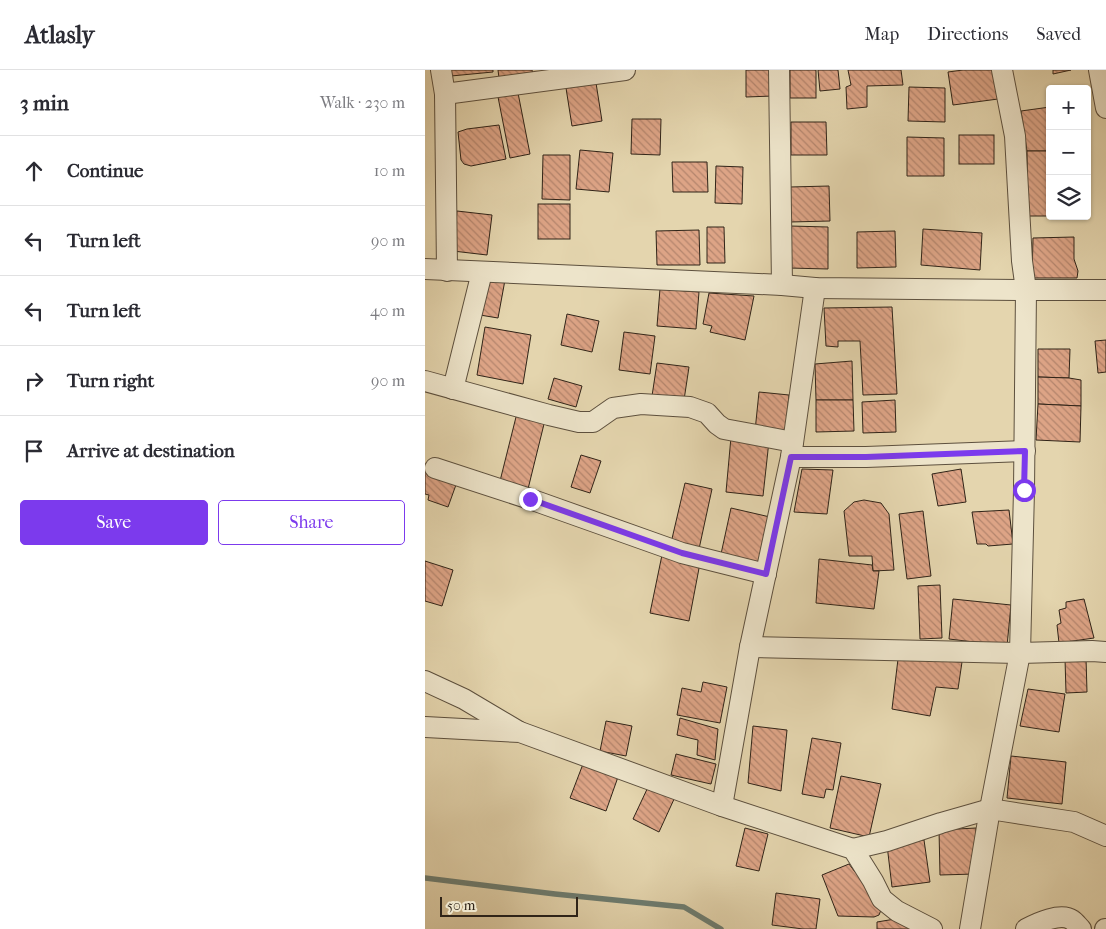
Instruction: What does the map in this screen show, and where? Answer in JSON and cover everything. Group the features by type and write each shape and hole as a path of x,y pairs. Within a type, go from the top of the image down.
{"street":[{"path":"441,70 445,94 447,271"},
{"path":"445,94 625,70"},
{"path":"779,70 782,285"},
{"path":"970,929 990,809 1021,653 1026,290 1022,261 1015,136 1002,70"},
{"path":"1099,70 1106,108"},
{"path":"425,269 815,288 1106,290"},
{"path":"453,389 482,272"},
{"path":"722,806 750,647 792,450 815,288"},
{"path":"425,381 579,422 593,422 613,408 641,404 691,407 707,413 724,429 792,450 866,457 1025,451"},
{"path":"435,468 530,499 682,553 766,574"},
{"path":"750,647 1021,653 1106,652"},
{"path":"425,681 464,698 520,732 722,806 853,849 887,841 990,809 1074,822 1106,836"},
{"path":"425,727 520,732"},
{"path":"853,849 882,899 897,911 932,929"},
{"path":"1026,929 1040,922 1060,917 1071,919 1081,929"}],"building":[{"path":"450,70 493,70 493,72 451,76"},
{"path":"498,70 532,70 533,74 499,78"},
{"path":"746,70 772,70 773,96 746,97"},
{"path":"790,70 816,70 816,98 790,98"},
{"path":"818,70 838,70 840,89 820,91"},
{"path":"848,70 901,70 903,85 867,86 867,107 847,109 846,87 851,85"},
{"path":"994,70 998,99 953,105 948,72"},
{"path":"1053,70 1071,70 1053,74"},
{"path":"596,83 602,121 572,126 566,88"},
{"path":"909,87 945,88 945,122 908,121"},
{"path":"518,93 530,154 510,158 498,97"},
{"path":"1046,108 1046,151 1027,151 1021,111"},
{"path":"632,119 661,119 660,155 631,154"},
{"path":"791,122 826,122 827,155 791,155"},
{"path":"499,125 506,159 471,166 464,164 461,160 458,132"},
{"path":"959,135 994,135 994,164 959,164"},
{"path":"907,137 944,138 944,176 907,176"},
{"path":"580,150 613,153 609,192 576,189"},
{"path":"1027,151 1046,151 1046,216 1028,216"},
{"path":"543,155 570,155 570,200 542,199"},
{"path":"672,162 707,162 708,192 673,192"},
{"path":"716,166 743,167 742,204 715,203"},
{"path":"829,186 830,221 790,222 790,187"},
{"path":"538,204 570,204 570,239 538,239"},
{"path":"457,211 492,215 487,255 453,251"},
{"path":"790,226 828,227 828,269 789,268"},
{"path":"707,227 724,227 725,263 707,263"},
{"path":"923,229 982,233 980,270 921,265"},
{"path":"699,230 700,265 657,265 656,231"},
{"path":"895,231 896,267 857,268 857,232"},
{"path":"1074,237 1074,259 1078,271 1077,278 1032,278 1033,238"},
{"path":"487,276 505,280 498,318 480,315"},
{"path":"660,289 699,292 696,329 657,326"},
{"path":"709,293 754,296 745,340 710,332 712,326 703,324"},
{"path":"892,307 897,394 863,395 860,341 838,341 838,347 826,346 824,308"},
{"path":"567,314 599,321 592,352 561,345"},
{"path":"485,327 531,335 523,384 477,375"},
{"path":"624,332 655,336 650,374 619,370"},
{"path":"1106,340 1106,372 1098,373 1095,341"},
{"path":"1038,349 1070,349 1069,378 1038,377"},
{"path":"852,361 853,400 816,400 815,364"},
{"path":"657,363 689,367 684,400 652,396"},
{"path":"1038,377 1081,380 1081,406 1038,404"},
{"path":"554,378 582,386 576,407 548,399"},
{"path":"759,392 789,395 785,434 755,431"},
{"path":"816,400 853,400 854,431 816,432"},
{"path":"895,400 896,432 863,433 862,402"},
{"path":"1038,404 1081,406 1080,442 1036,440"},
{"path":"517,413 545,420 528,489 500,481"},
{"path":"731,437 769,441 763,496 726,492"},
{"path":"581,455 601,461 590,493 571,487"},
{"path":"802,469 833,470 827,514 794,512"},
{"path":"961,469 966,502 938,506 932,474"},
{"path":"425,470 457,482 448,507 428,500 429,495 425,494"},
{"path":"685,483 712,489 699,549 671,543"},
{"path":"864,500 881,503 889,514 894,570 873,571 872,556 849,556 844,511 854,502"},
{"path":"731,508 770,517 759,564 721,554"},
{"path":"1009,510 1013,544 988,546 986,544 977,544 972,512"},
{"path":"923,511 931,576 907,579 899,514"},
{"path":"662,555 700,563 689,621 650,613"},
{"path":"819,559 872,565 873,571 879,571 874,609 816,603"},
{"path":"425,561 453,570 442,606 425,601"},
{"path":"940,585 942,638 920,639 918,586"},
{"path":"953,599 1011,605 1007,646 949,639"},
{"path":"1084,599 1094,638 1059,643 1057,625 1061,623 1059,610 1066,608 1066,602"},
{"path":"1086,658 1087,692 1066,693 1065,659"},
{"path":"898,659 962,662 958,689 936,687 930,716 892,709"},
{"path":"703,682 727,687 720,723 677,715 682,688 701,692"},
{"path":"1028,689 1065,694 1059,732 1020,726"},
{"path":"680,718 718,729 715,760 697,755 698,740 677,735"},
{"path":"606,721 632,726 626,756 600,751"},
{"path":"753,726 787,730 781,791 748,783"},
{"path":"812,738 841,743 833,790 826,789 824,798 802,794"},
{"path":"676,754 716,764 711,784 671,775"},
{"path":"1011,756 1066,762 1062,804 1007,798"},
{"path":"583,764 618,777 606,811 570,798"},
{"path":"841,776 881,784 869,837 830,828"},
{"path":"649,785 675,797 659,832 633,819"},
{"path":"745,828 768,834 759,871 736,866"},
{"path":"976,828 975,874 940,875 939,830"},
{"path":"924,840 930,882 892,887 887,845"},
{"path":"849,864 855,872 860,874 881,910 879,915 874,917 838,916 822,875"},
{"path":"776,893 820,899 816,929 772,925"},
{"path":"901,918 910,929 877,929 877,922"}],"waterway":[{"path":"425,878 684,907 721,929"}],"route":[{"path":"530,499 682,553 766,574 791,457 866,457 1025,451 1024,490"}]}
